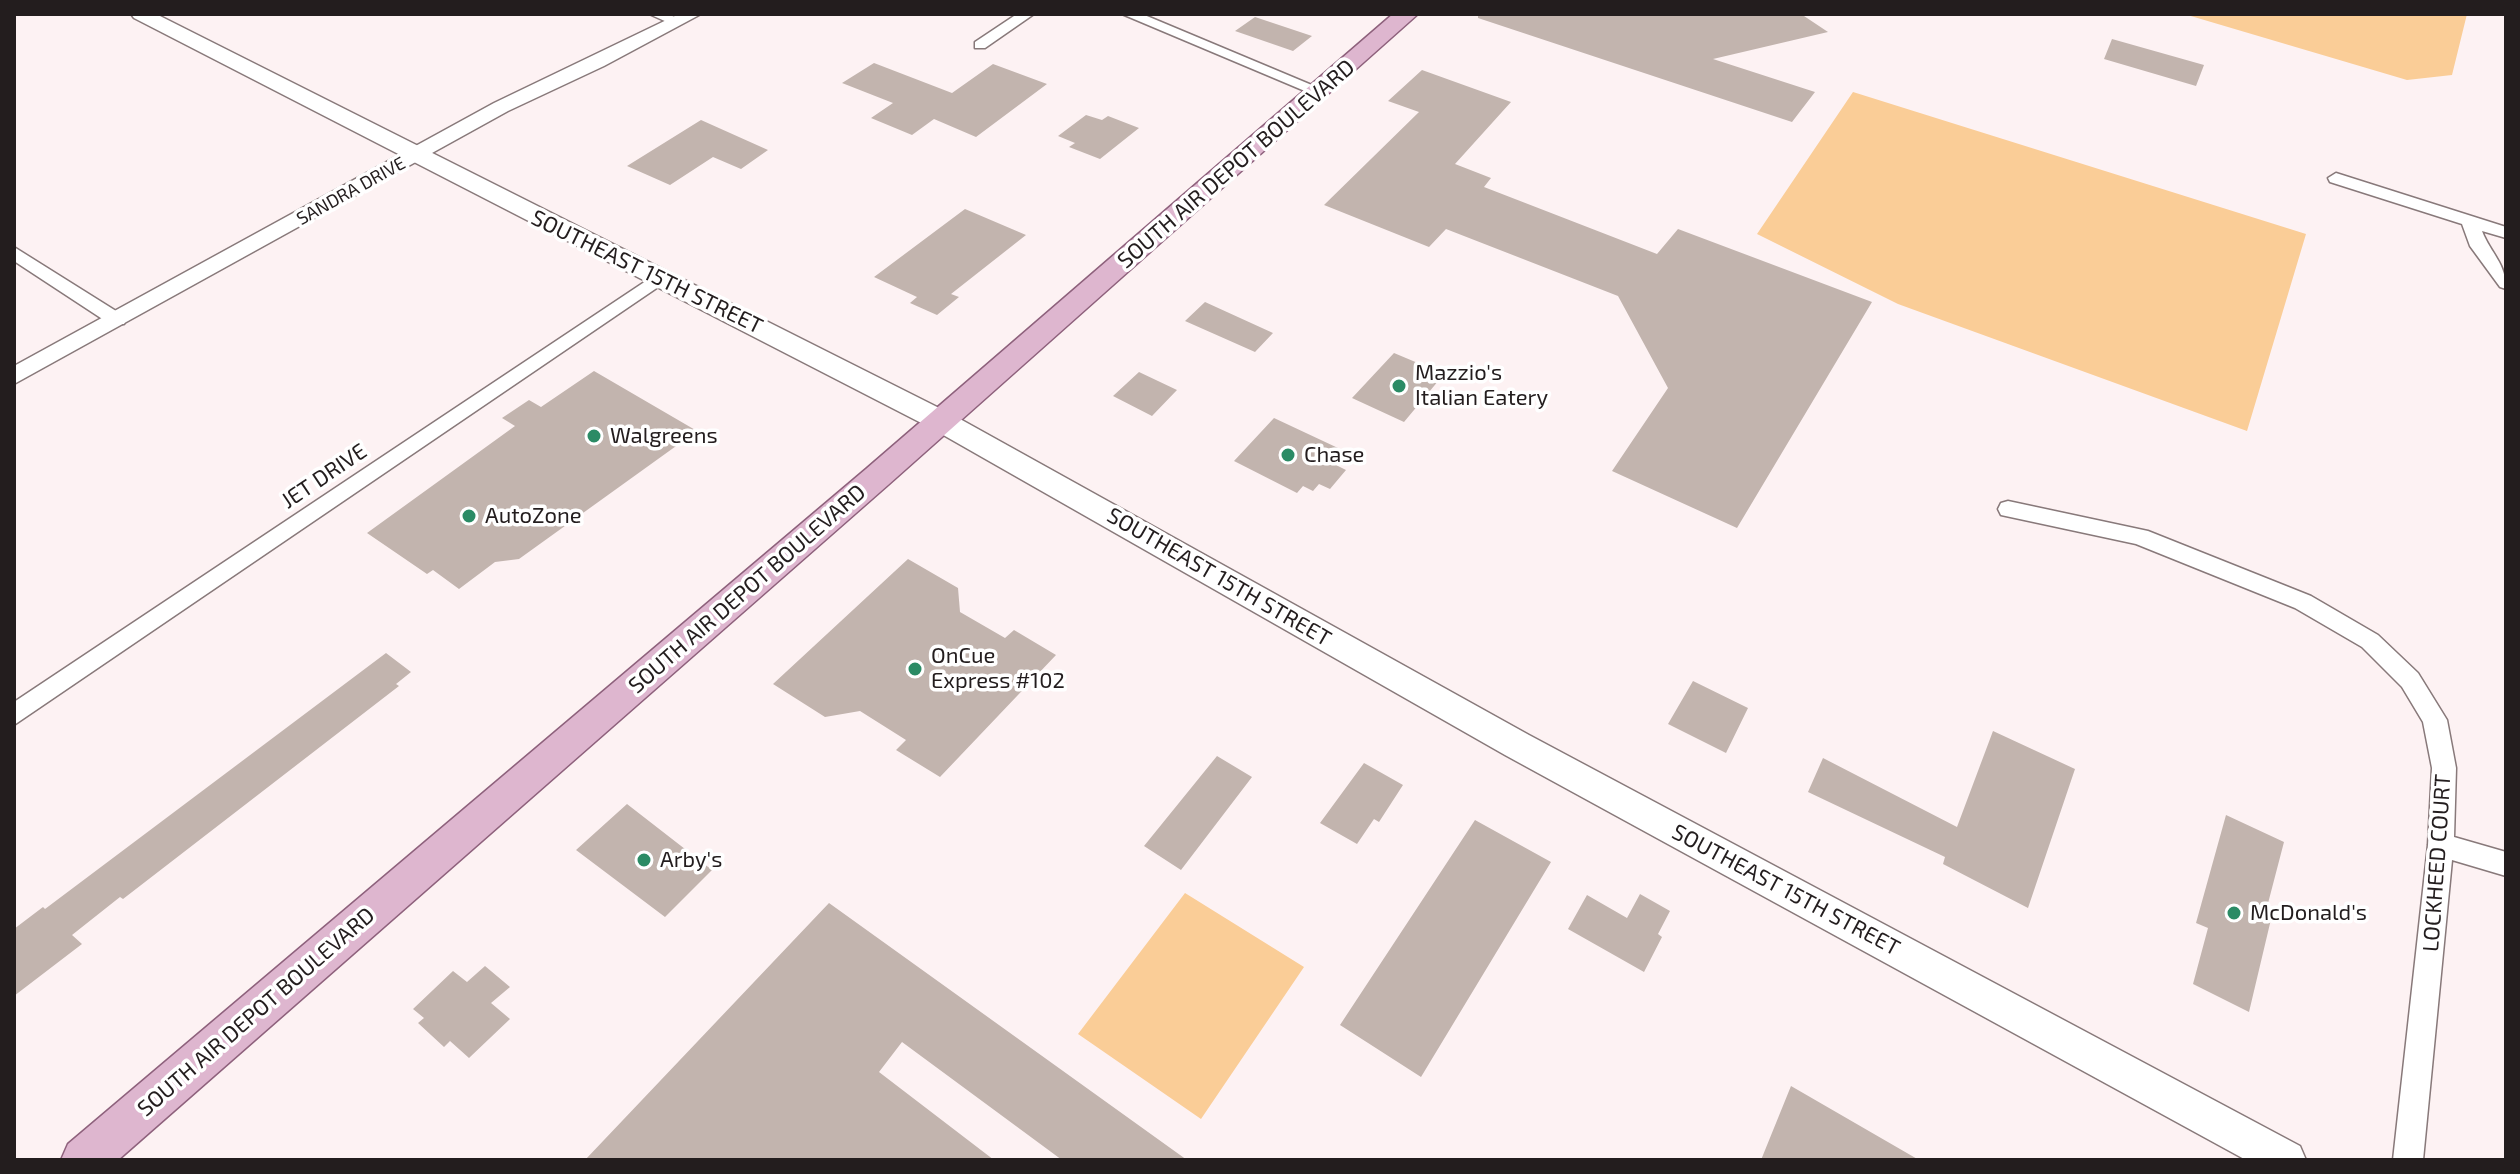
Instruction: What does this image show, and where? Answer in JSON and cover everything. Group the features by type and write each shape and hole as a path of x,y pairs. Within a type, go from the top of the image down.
{"main road":[{"name":"SOUTHEAST 15TH STREET","path":"141,14 941,421 1517,745 2286,1160"},
{"name":"SOUTH AIR DEPOT BOULEVARD","path":"84,1160 941,421 1407,14"}],"street":[{"path":"656,14 684,18"},
{"path":"980,45 1027,14"},
{"path":"1129,14 1318,91"},
{"name":"SANDRA DRIVE","path":"14,376 501,107 684,18"},
{"path":"2336,178 2506,233"},
{"path":"2470,223 2479,246 2506,283"},
{"path":"14,253 117,320"},
{"name":"JET DRIVE","path":"14,715 661,277"},
{"name":"LOCKHEED COURT","path":"2008,509 2140,537 2303,602 2370,641 2410,680 2435,720 2444,768 2441,845 2408,1160"},
{"path":"2441,845 2506,864"}],"shaded area":[{"path":"2184,14 2467,14 2452,75 2407,80"},
{"path":"1853,92 2306,234 2247,431 1898,304 1757,234"},
{"path":"1185,893 1304,967 1201,1119 1078,1034"}],"building":[{"path":"1478,14 1801,14 1828,32 1713,59 1815,92 1792,122 1478,18"},
{"path":"1255,17 1312,36 1293,51 1235,31"},
{"path":"2112,39 2204,65 2196,86 2104,59"},
{"path":"874,63 952,93 993,64 1047,84 976,137 934,119 912,135 871,118 893,103 842,83"},
{"path":"1422,70 1511,102 1455,164 1491,178 1484,187 1657,254 1678,229 1872,302 1737,528 1612,471 1668,388 1618,296 1446,229 1429,247 1324,205 1419,112 1388,101"},
{"path":"1086,115 1102,120 1108,116 1139,128 1100,159 1069,147 1075,143 1058,136"},
{"path":"701,120 768,150 741,169 713,157 670,185 627,166"},
{"path":"965,209 1026,235 951,294 959,297 937,315 910,303 917,297 874,277"},
{"path":"1205,302 1273,333 1255,352 1185,321"},
{"name":"Mazzio's Italian Eatery","path":"1394,353 1444,374 1404,422 1352,398"},
{"path":"594,371 697,431 519,559 495,562 459,589 433,570 427,574 367,533 515,426 502,418 529,400 541,407"},
{"path":"1139,372 1177,390 1152,416 1113,396"},
{"name":"Chase","path":"1274,418 1338,448 1333,453 1342,457 1336,465 1346,470 1330,489 1319,484 1313,491 1303,486 1297,493 1234,461"},
{"name":"OnCue Express #102","path":"908,559 958,588 960,612 1005,638 1014,630 1056,655 940,777 896,750 906,740 860,711 825,717 773,684"},
{"path":"386,653 411,672 396,684 399,686 72,935 82,944 14,996 14,929 43,907 45,909"},
{"path":"1693,681 1748,708 1726,753 1668,724"},
{"path":"1993,731 2075,769 2028,908 1943,864 1945,857 1808,792 1823,758 1957,827"},
{"path":"1217,756 1252,777 1181,870 1144,846"},
{"path":"1364,763 1403,785 1379,822 1374,819 1357,844 1320,823"},
{"name":"Arby's","path":"627,804 712,870 665,917 576,850"},
{"name":"McDonald's","path":"2226,815 2284,842 2266,911 2272,915 2249,1012 2193,984 2208,928 2196,923"},
{"path":"1475,820 1551,862 1421,1077 1340,1025"},
{"path":"1640,894 1670,911 1658,934 1662,937 1644,972 1568,929 1587,895 1627,918"},
{"path":"829,903 1187,1160 1062,1160 902,1042 879,1072 994,1160 585,1160"},
{"path":"485,966 510,987 491,1003 510,1019 469,1058 450,1041 444,1047 418,1023 424,1018 413,1009 453,971 467,982"},
{"path":"1791,1086 1919,1160 1761,1160"}],"place":[{"name":"Mazzio's Italian Eatery","path":"1399,386"},
{"name":"Walgreens","path":"594,436"},
{"name":"Chase","path":"1288,455"},
{"name":"AutoZone","path":"469,516"},
{"name":"OnCue Express #102","path":"915,669"},
{"name":"Arby's","path":"644,860"},
{"name":"McDonald's","path":"2234,913"}]}
